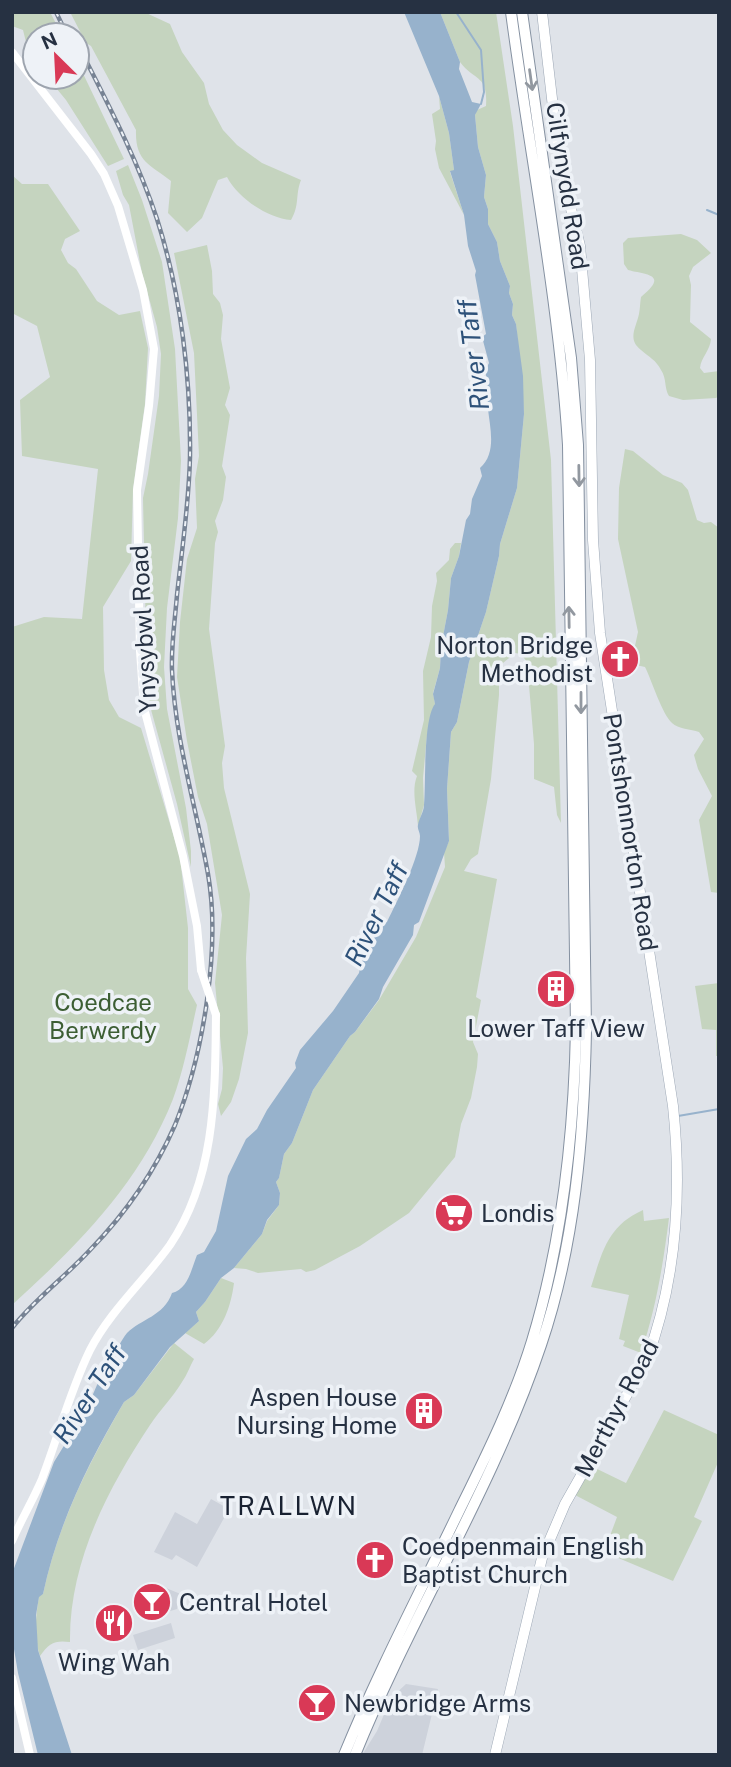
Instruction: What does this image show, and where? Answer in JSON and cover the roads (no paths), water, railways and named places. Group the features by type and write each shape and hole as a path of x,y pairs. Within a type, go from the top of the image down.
{"highway":[{"path":"511,12 548,262 565,395 568,445 575,1102 559,1231 536,1344"},
{"path":"355,1755 387,1681 503,1445 563,1261 575,1190 584,1101 578,445 571,358 522,12"},
{"path":"344,1755 375,1685 523,1381"}],"main road":[{"name":"Cilfynydd Road","path":"542,12 559,159 580,246 590,360"},
{"name":"Ynysybwl Road","path":"12,52 104,174 118,206 143,290 153,349 149,406 137,490 140,651 144,708 183,856 197,926 201,970 216,1015 215,1100 199,1186 185,1221 170,1245 91,1349 40,1482 12,1541"},
{"name":"Pontshonnorton Road","path":"590,360 593,540 600,633 665,1051"},
{"name":"Merthyr Road","path":"495,1755 542,1558 565,1504 647,1359 661,1320 675,1243 677,1202 676,1137 665,1051"},
{"path":"12,1678 30,1755"}],"water":[{"path":"404,12 440,12 472,102 481,104 475,115 478,147 486,175 484,197 488,209 488,224 497,242 500,261 510,286 512,315 516,324 523,376 524,414 517,488 500,544 486,612 469,662 457,722 451,732 447,789 449,841 419,922 414,925 413,935 379,999 313,1090 292,1143 284,1154 276,1182 280,1193 279,1205 267,1220 262,1234 234,1268 221,1278 196,1312 199,1321 170,1347 134,1395 124,1402 76,1495 57,1543 43,1594 39,1597 36,1615 38,1650 72,1755 38,1755 12,1637 13,1571 54,1462 87,1408 110,1355 127,1333 164,1307 172,1293 182,1287 188,1278 197,1255 204,1252 216,1231 228,1176 246,1139 257,1129 296,1068 300,1050 333,1011 359,973 363,954 371,949 380,923 387,922 419,845 418,826 424,808 427,737 435,704 433,694 440,668 451,578 472,499 482,476 480,468 489,455 491,440 485,371 489,363 482,337 486,334 464,215 450,171 454,170 449,133 439,96"}],"waterway":[{"path":"456,12 481,50 484,92 481,104"},
{"path":"707,210 719,215"},
{"path":"678,1116 719,1109"}],"railway":[{"path":"56,12 60,21"},
{"path":"12,1328 103,1236 127,1207 158,1159 175,1125 194,1067 211,968 208,874 177,722 172,670 173,632 190,457 189,397 183,337 172,277 157,219 140,174 91,71"}],"place":[{"name":"Norton Bridge Methodist","path":"620,659"},
{"name":"Lower Taff View","path":"556,989"},
{"name":"Londis","path":"454,1213"},
{"name":"Aspen House Nursing Home","path":"424,1411"},
{"name":"Coedpenmain English Baptist Church","path":"375,1560"},
{"name":"Central Hotel","path":"152,1602"},
{"name":"Wing Wah","path":"114,1623"},
{"name":"Newbridge Arms","path":"317,1703"}],"district":[{"name":"TRALLWN","path":"289,1505"}],"water label":[{"name":"River Taff","path":"473,355"},
{"name":"River Taff","path":"376,914"},
{"name":"River Taff","path":"89,1394"}],"park label":[{"name":"Coedcae Berwerdy","path":"103,1016"}]}
